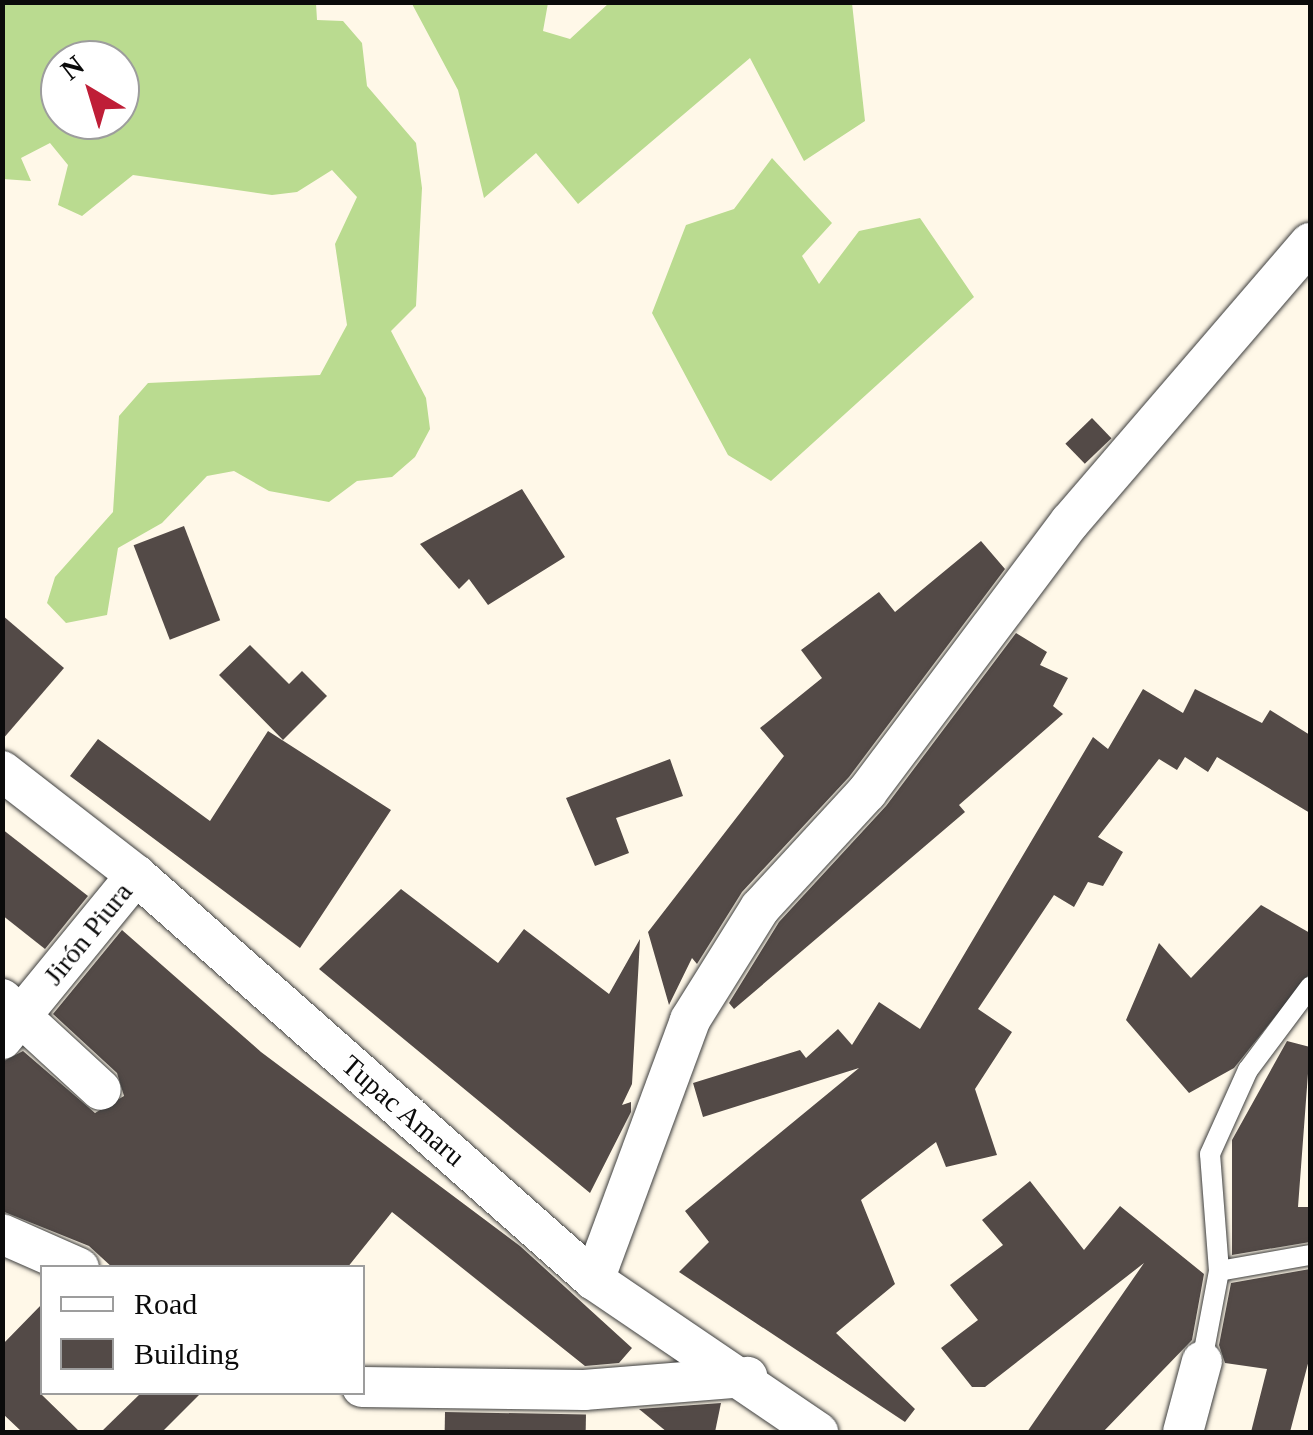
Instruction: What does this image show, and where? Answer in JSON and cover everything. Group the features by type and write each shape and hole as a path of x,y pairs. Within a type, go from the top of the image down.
{"street":[{"path":"594,1280 690,1020 760,908 867,792 1070,522 1310,242"},
{"name":"Tupac Amaru","path":"2,770 136,875 594,1280 747,1377 818,1432"},
{"name":"Jirón Piura","path":"9,1018 136,875"},
{"path":"9,1018 101,1090"},
{"path":"2,1234 72,1265"},
{"path":"1184,1432 1202,1361"},
{"path":"365,1387 584,1390 747,1377"}],"lane":[{"path":"1202,1361 1218,1270 1210,1154 1248,1070 1310,987"},
{"path":"1218,1270 1310,1255"}],"green space":[{"path":"411,2 548,3 543,31 570,39 609,3 852,3 865,121 804,161 750,58 578,204 536,153 484,198 458,90"},
{"path":"2,3 316,3 317,20 343,21 362,43 367,86 416,143 422,188 416,306 391,331 426,398 430,429 415,457 392,477 357,481 329,502 269,491 234,471 207,476 162,523 118,548 107,615 66,623 47,603 55,577 113,512 119,416 148,383 320,375 347,325 335,244 357,197 332,170 297,192 272,195 133,175 82,216 58,205 68,165 50,143 21,158 31,181 3,179"},
{"path":"772,158 832,223 802,256 819,284 859,231 920,218 974,297 771,481 728,455 652,313 686,225 734,209"}],"building":[{"path":"1092,418 1111,438 1085,464 1065,444"},
{"path":"522,489 565,557 488,605 469,579 459,589 420,544"},
{"path":"184,526 220,620 170,640 134,545"},
{"path":"981,541 1005,569 849,777 742,892 697,964 692,958 669,1005 648,932 784,756 760,728 822,678 801,650 879,592 895,612"},
{"path":"2,615 64,668 2,740"},
{"path":"1016,633 1047,652 1040,665 1068,678 1053,706 1063,714 959,805 965,812 734,1009 729,1003 779,922 886,806"},
{"path":"250,645 289,684 302,671 327,696 283,740 219,675"},
{"path":"1143,689 1183,713 1195,689 1262,723 1270,710 1310,735 1310,813 1217,757 1208,772 1185,757 1177,770 1159,759 1098,837 1123,852 1103,886 1088,882 1074,907 1054,895 978,1009 1012,1032 975,1089 997,1155 946,1167 936,1142 861,1200 895,1284 836,1333 915,1409 905,1422 679,1272 709,1242 685,1211 859,1068 703,1117 693,1083 800,1050 806,1058 838,1029 852,1045 879,1002 920,1029 1093,737 1108,749"},
{"path":"268,731 391,810 300,948 70,776 98,739 210,821"},
{"path":"670,759 683,796 616,818 629,853 595,866 566,798"},
{"path":"2,829 88,896 45,949 2,915"},
{"path":"401,889 498,963 524,929 609,994 640,939 632,1084 622,1105 631,1102 631,1112 590,1193 319,969"},
{"path":"1261,905 1310,933 1310,973 1234,1068 1189,1093 1126,1020 1159,943 1191,978"},
{"path":"122,930 261,1052 520,1246 632,1348 619,1363 585,1366 392,1212 349,1265 110,1265 89,1246 2,1211 2,1062 23,1051 95,1113 124,1096 117,1073 53,1014"},
{"path":"1287,1041 1310,1047 1298,1207 1310,1207 1310,1242 1232,1255 1232,1140"},
{"path":"1030,1181 1084,1250 1120,1206 1204,1274 1192,1340 1103,1432 1027,1432 1144,1263 985,1387 972,1387 941,1348 978,1320 950,1285 1003,1245 982,1220"},
{"path":"1310,1269 1310,1356 1290,1432 1251,1432 1267,1369 1225,1363 1219,1345 1231,1283"},
{"path":"40,1306 40,1395 80,1432 22,1432 2,1413 2,1345"},
{"path":"139,1395 199,1395 162,1432 101,1432"},
{"path":"721,1403 715,1432 667,1432 639,1409"},
{"path":"445,1412 586,1414 586,1432 445,1432"}]}
